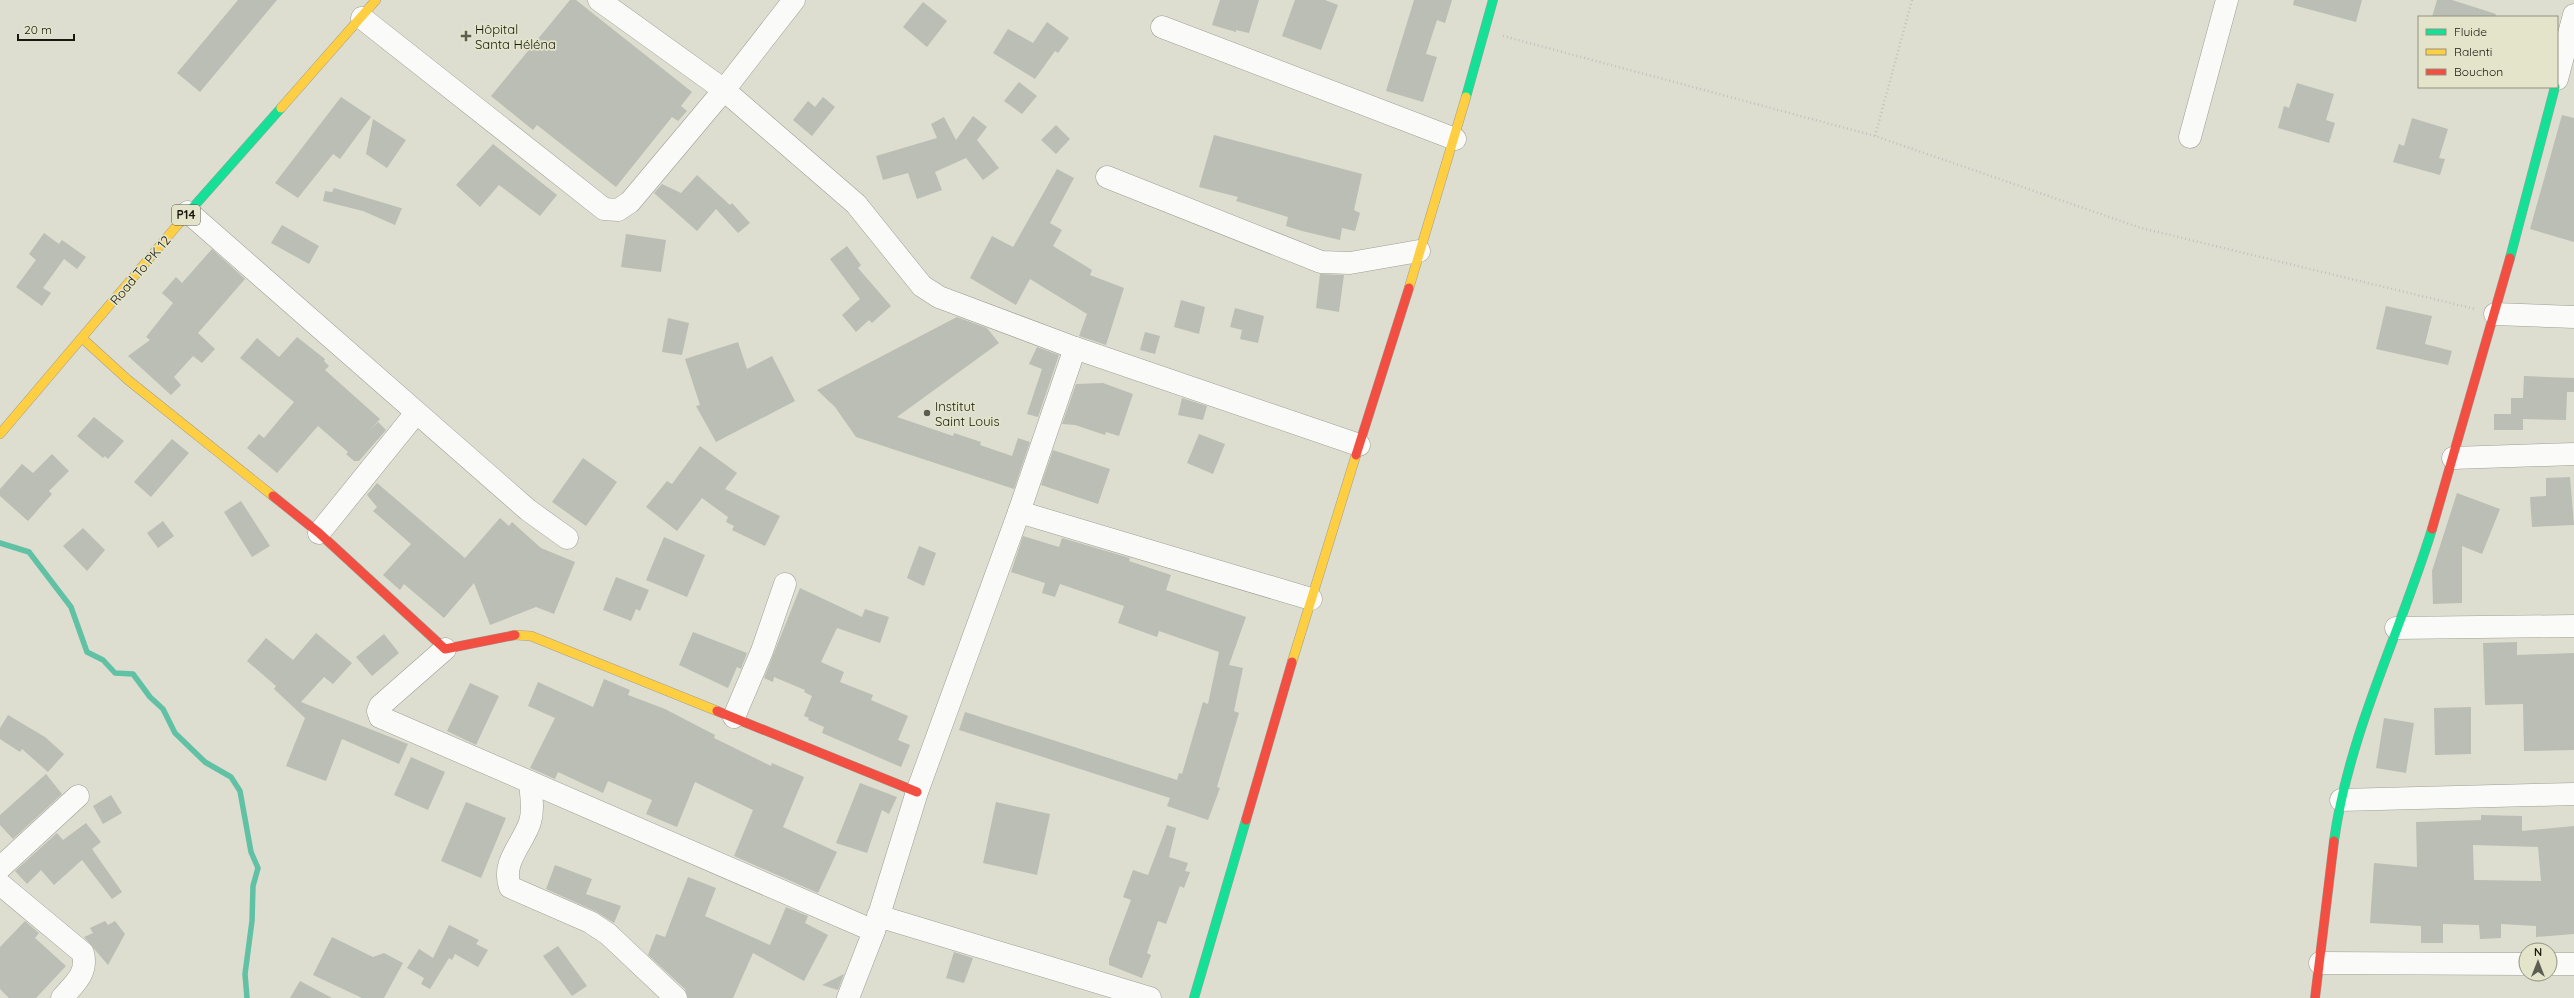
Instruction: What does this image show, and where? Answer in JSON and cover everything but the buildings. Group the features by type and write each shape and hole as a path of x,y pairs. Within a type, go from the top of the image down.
{"street":[{"name":"Road To PK 12","path":"0,434 188,212 362,18 376,0"},
{"path":"599,0 724,90 856,204 922,286 939,297 956,305 1075,348 1359,445"},
{"path":"362,18 604,209 618,210 630,202 724,90 794,0"},
{"path":"1194,998 1311,599 1454,139 1483,31 1493,0"},
{"path":"2190,137 2227,0"},
{"path":"2558,75 2574,14"},
{"path":"1162,27 1454,139"},
{"path":"2315,998 2341,800 2348,771 2396,628 2432,533 2495,314 2555,88"},
{"path":"1107,177 1321,262 1350,264 1419,251"},
{"path":"188,212 528,510 567,538"},
{"path":"2495,314 2574,317"},
{"path":"82,339 128,380 319,533 445,648"},
{"path":"848,998 876,923 917,792 1019,512 1075,348"},
{"path":"319,533 416,413"},
{"path":"2453,458 2574,454"},
{"path":"1019,512 1311,599"},
{"path":"734,717 762,651 785,584"},
{"path":"2396,628 2574,626"},
{"path":"917,792 531,636 509,635 445,648 380,706 378,711 380,717 530,782 876,923 1150,998"},
{"path":"530,782 533,810 530,822 508,865 506,876 510,887 590,922 608,934 676,998"},
{"path":"2341,800 2574,794"},
{"path":"0,868 78,796"},
{"path":"0,884 82,954 85,964 82,976 62,998"},
{"path":"2320,963 2518,964"},
{"path":"2558,964 2574,964"}],"path":[{"path":"1875,136 1912,0"},
{"path":"1483,31 1875,136 2141,228 2495,314"}],"waterway":[{"path":"0,543 29,552 71,607 87,652 103,660 115,673 133,674 150,697 163,709 175,733 205,762 231,777 240,791 251,852 258,868 253,886 252,921 245,974 247,998"}],"traffic: fast":[{"path":"1466,97 1493,0"},
{"path":"2510,258 2555,88"},
{"path":"180,222 281,108"},
{"path":"2334,841 2341,801 2363,722 2432,529"},
{"path":"1194,998 1246,820"}],"traffic: slow":[{"path":"281,108 376,0"},
{"path":"1409,288 1466,97"},
{"path":"0,434 180,222"},
{"path":"83,339 128,380 273,496"},
{"path":"1292,662 1356,455"},
{"path":"515,635 531,636 717,711"}],"traffic: jam":[{"path":"2432,529 2510,258"},
{"path":"1356,455 1409,288"},
{"path":"273,496 319,533 445,649 515,635"},
{"path":"1246,820 1292,662"},
{"path":"717,711 917,792"},
{"path":"2315,998 2334,841"}],"place":[{"name":"Hôpital Santa Héléna","path":"466,36"},
{"name":"Institut Saint Louis","path":"927,413"}]}
